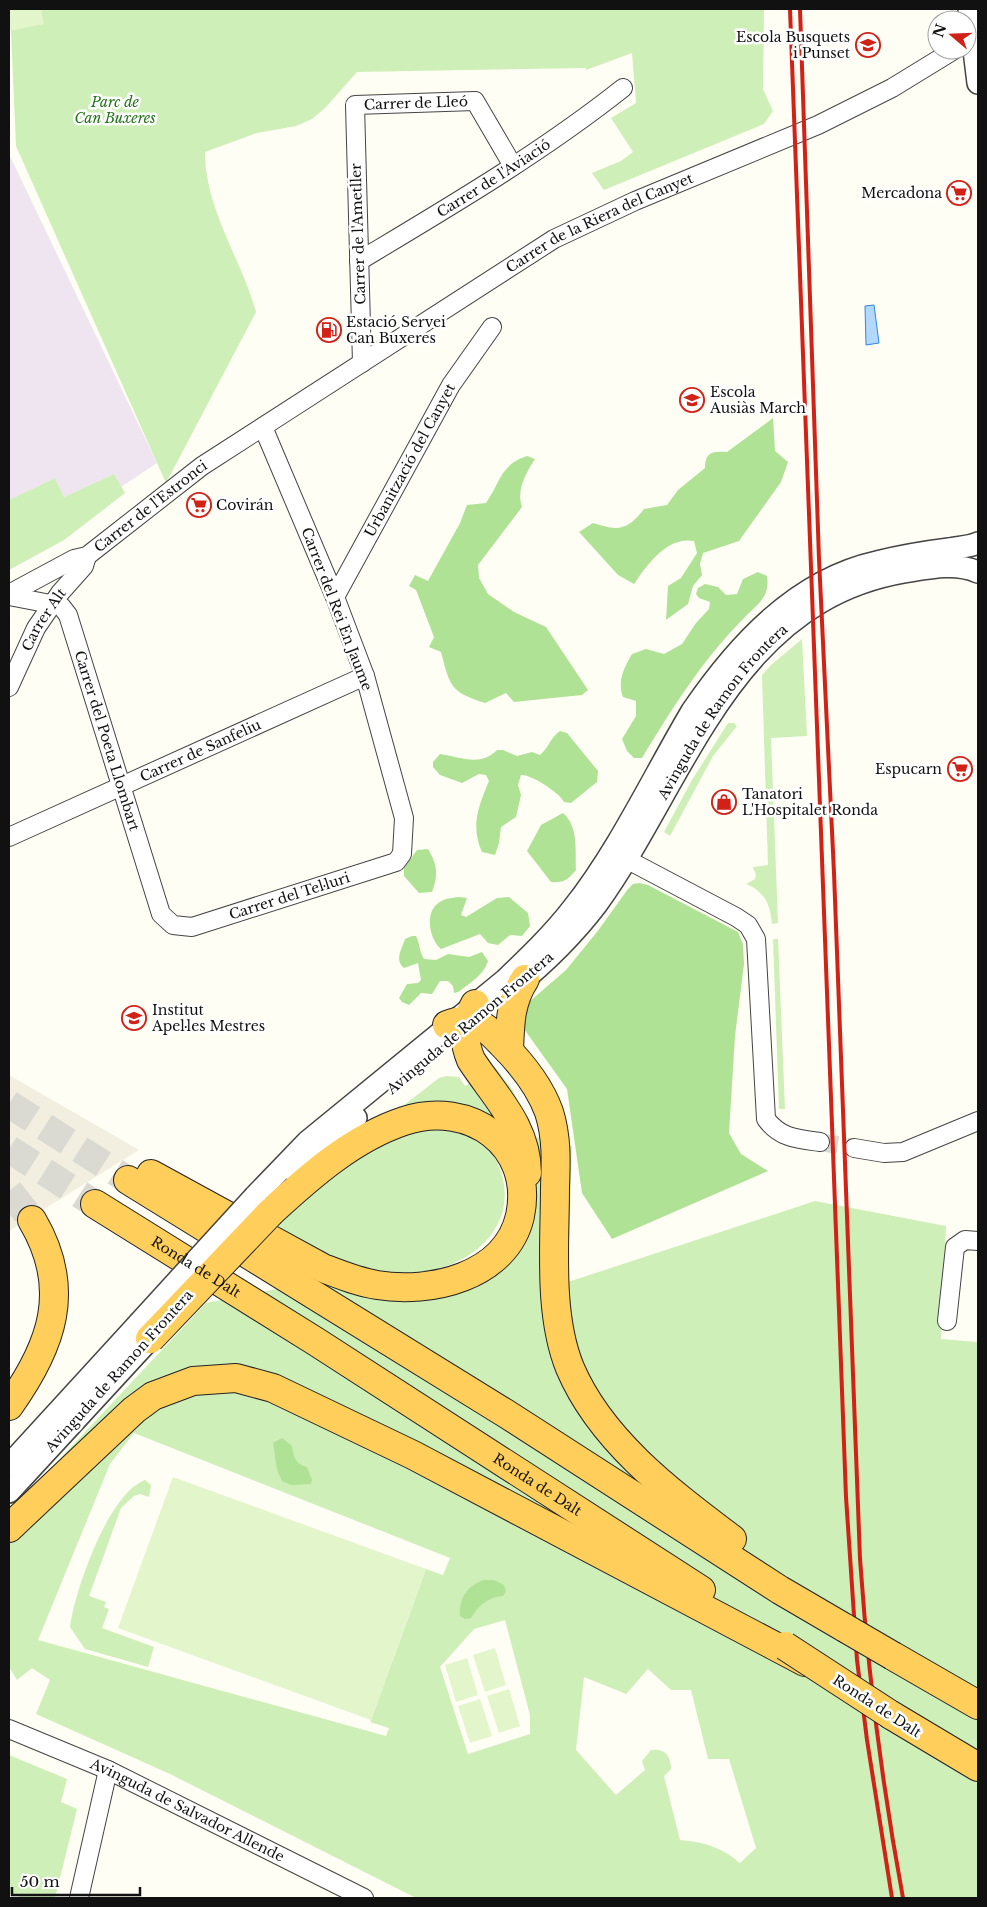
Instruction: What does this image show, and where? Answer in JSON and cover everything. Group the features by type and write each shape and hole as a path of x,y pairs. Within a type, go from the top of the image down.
{"highway":[{"path":"509,1051 510,1013 514,999 525,979"},
{"path":"780,1583 637,1460 612,1435 582,1394 569,1365 561,1335 556,1300 554,1263 556,1151 553,1126 536,1087 509,1051 485,1026 465,1020 464,1042 471,1060 507,1108 520,1133 524,1149 527,1179 519,1219 508,1242 491,1262 472,1273 427,1287 404,1288 353,1280 323,1268 139,1177 505,1413 780,1583 845,1628 978,1705"},
{"path":"144,1331 263,1206 308,1180 355,1145 404,1121 438,1115 459,1117 480,1125 502,1144 514,1162 520,1178 522,1198 519,1219"},
{"name":"Ronda de Dalt","path":"95,1204 315,1341 785,1648 920,1734 978,1767"},
{"path":"9,1406 35,1367 48,1337 53,1314 54,1285 51,1267 41,1236 32,1220"},
{"path":"9,1528 134,1410 153,1396 194,1381 211,1378 247,1380 290,1395 405,1451 785,1648"}],"street":[{"name":"Carrer de la Riera del Canyet","path":"263,427 554,240 635,200 826,122 892,88 938,60"},
{"path":"975,60 978,84"},
{"name":"Carrer de l'Aviació","path":"359,261 513,166 596,110 623,88"},
{"name":"Carrer de Lleó","path":"355,105 476,101 513,166"},
{"name":"Carrer de l'Ametller","path":"355,105 362,363"},
{"name":"Urbanització del Canyet","path":"335,597 450,384 492,327"},
{"name":"Carrer del Rei En Jaume","path":"263,427 335,597 366,676 404,818 402,854"},
{"name":"Carrer de l'Estronci","path":"9,595 74,559 87,556 202,466 263,427"},
{"name":"Avinguda de Ramon Frontera","path":"263,1206 357,1117 465,1020 534,953 574,907 602,864 692,711 741,647 762,627 811,589 855,569 875,562 978,543"},
{"name":"Carrer Alt","path":"9,687 36,628 52,604 84,566 87,556"},
{"name":"Avinguda de Ramon Frontera","path":"465,1020 525,979 564,944 597,903 626,859 692,742 714,709 759,653 794,620 831,598 869,580 931,567 968,568 978,572"},
{"path":"9,595 52,604"},
{"name":"Carrer del Poeta Llombart","path":"52,604 62,606 68,615 161,914 173,925"},
{"name":"Carrer de Sanfeliu","path":"9,837 366,676"},
{"name":"Carrer del Tel·luri","path":"173,925 184,928 202,924 388,866 396,862 402,854"},
{"path":"626,859 736,917 753,931 756,939 766,1119 774,1130 784,1136 820,1142"},
{"path":"854,1148 884,1153 902,1152 978,1121"},
{"path":"947,1321 955,1247 965,1240 978,1241"},
{"name":"Avinguda de Ramon Frontera","path":"9,1466 144,1331"},
{"name":"Avinguda de Ramon Frontera","path":"9,1492 144,1331"},
{"name":"Avinguda de Salvador Allende","path":"9,1729 108,1770 364,1898"},
{"path":"79,1898 108,1770"}],"shaded area":[{"path":"9,154 157,463 121,487 114,474 64,497 55,478 9,500"},
{"path":"9,1075 139,1150 9,1231"}],"green space":[{"path":"9,9 41,9 44,24 9,31"},
{"name":"Parc de Can Buxeres","path":"10,9 764,9 763,89 773,111 764,124 604,190 592,173 621,161 633,152 611,118 636,103 632,53 586,70 586,68 357,72 326,107 312,119 296,126 257,133 205,152 207,173 217,213 250,292 256,312 166,483 16,146"},
{"path":"773,418 775,451 788,462 781,482 739,541 703,553 700,564 702,575 693,586 688,604 666,620 668,586 681,578 697,553 694,541 675,543 667,547 652,561 634,584 618,575 579,532 593,523 616,528 622,527 632,522 644,509 667,505 678,490 705,468 708,456 714,452 727,452"},
{"path":"527,456 535,459 525,476 521,488 520,501 522,507 478,565 479,578 488,594 514,612 546,627 588,690 582,695 514,702 506,693 485,703 465,695 453,686 441,652 429,647 434,637 416,590 409,586 415,575 428,581 460,523 467,505 486,503 506,469 511,464"},
{"path":"114,474 125,493 64,540 9,570 9,500 55,478 64,497"},
{"path":"758,572 767,576 765,595 702,667 677,702 642,758 634,758 627,751 622,739 636,716 636,701 623,697 621,691 621,680 632,654 646,649 664,654 682,644 696,623 709,609 710,602 699,598 696,594 698,588 705,584 718,587 726,595 737,594 743,579"},
{"path":"802,639 807,736 771,738 778,923 772,924 770,910 762,895 746,884 755,879 756,875 753,867 768,865 762,675"},
{"path":"728,723 734,723 737,726 713,756 670,836 664,832 692,780"},
{"path":"560,731 567,733 598,771 597,782 571,803 564,802 551,789 538,781 521,775 518,785 521,795 516,817 501,827 495,855 482,852 478,842 476,824 479,807 489,781 486,775 479,774 462,783 440,775 433,767 433,762 440,754 477,760 491,755 497,750 503,750 517,756 532,752 540,755"},
{"path":"563,813 572,825 574,832 576,870 565,880 551,882 527,851 541,825"},
{"path":"428,849 434,860 436,870 435,881 432,892 419,893 404,876 404,868 417,850"},
{"path":"633,884 648,885 738,932 743,944 744,964 735,1036 729,1133 741,1154 768,1171 612,1239 582,1193 567,1089 524,1029 529,1002 566,970 597,932 628,889"},
{"path":"459,897 467,898 461,915 466,917 497,898 509,897 528,913 530,926 522,936 510,935 498,945 488,943 480,934 441,949 434,940 430,928 431,915 436,905 441,901"},
{"path":"416,936 424,959 436,960 448,954 469,957 482,952 488,961 480,975 458,992 454,993 453,986 448,981 440,981 432,994 421,993 409,1005 402,1002 399,998 407,984 418,983 421,980 418,963 404,968 399,958 405,939"},
{"path":"773,939 778,939 785,1109 779,1109"},
{"path":"495,1067 512,1089 536,1137 572,1146 568,1282 815,1201 946,1226 941,1339 978,1342 978,1898 416,1898 170,1774 36,1714 50,1680 32,1668 17,1680 9,1667 9,1513 206,1303 328,1279 451,1287 530,1208 536,1183 533,1153 489,1072","holes":["134,1433 450,1558 443,1575 426,1569 370,1722 389,1728 386,1736 38,1640 110,1464","505,1620 530,1715 530,1734 468,1754 440,1667 474,1629","648,1669 671,1690 691,1690 708,1759 729,1759 756,1848 740,1863 712,1846 680,1840 664,1776 671,1769 670,1760 666,1754 660,1750 651,1750 642,1761 645,1770 616,1795 576,1750 584,1677 626,1694"]},
{"path":"446,1076 459,1077 465,1086 472,1082 507,1129 399,1109 439,1078"},
{"path":"443,1128 460,1130 480,1142 497,1161 504,1185 504,1205 499,1222 489,1238 476,1250 460,1261 442,1268 423,1272 404,1273 386,1271 352,1264 319,1252 273,1227 345,1165 405,1129"},
{"path":"282,1438 292,1446 294,1457 298,1462 307,1467 312,1480 311,1484 291,1485 282,1481 277,1470 273,1443"},
{"path":"173,1477 426,1569 371,1720 118,1628"},
{"path":"145,1480 151,1485 149,1497 140,1494 134,1496 121,1508 89,1596 106,1602 104,1607 109,1609 102,1628 154,1647 148,1667 85,1649 70,1627 86,1568 106,1523 118,1504 131,1489"},
{"path":"483,1580 494,1580 504,1585 506,1591 503,1596 493,1598 484,1603 471,1618 465,1619 460,1616 463,1598 468,1589"},
{"path":"495,1648 506,1685 485,1692 473,1655"},
{"path":"467,1658 478,1695 456,1702 445,1665"},
{"path":"509,1689 520,1726 499,1733 487,1696"},
{"path":"480,1699 492,1736 470,1743 458,1706"},
{"path":"9,1755 67,1779 61,1802 77,1809 55,1898 25,1898 9,1894"}],"water":[{"path":"874,305 879,343 866,345 865,306"}],"tunnel":[{"path":"9,1104 128,1180"},
{"path":"820,1142 854,1148"},
{"path":"9,1149 95,1204"},
{"path":"9,1191 32,1220"}],"railway":[{"path":"790,9 846,1497 857,1660 867,1740 892,1898"},
{"path":"800,9 819,559 834,873 860,1559 877,1729 903,1898"}],"place":[{"name":"Escola Busquets i Punset","path":"868,45"},
{"name":"Mercadona","path":"959,193"},
{"name":"Estació Servei Can Buxeres","path":"329,330"},
{"name":"Escola Ausiàs March","path":"692,400"},
{"name":"Covirán","path":"199,505"},
{"name":"Espucarn","path":"960,769"},
{"name":"Tanatori L'Hospitalet Ronda","path":"724,802"},
{"name":"Institut Apel·les Mestres","path":"134,1018"}]}
